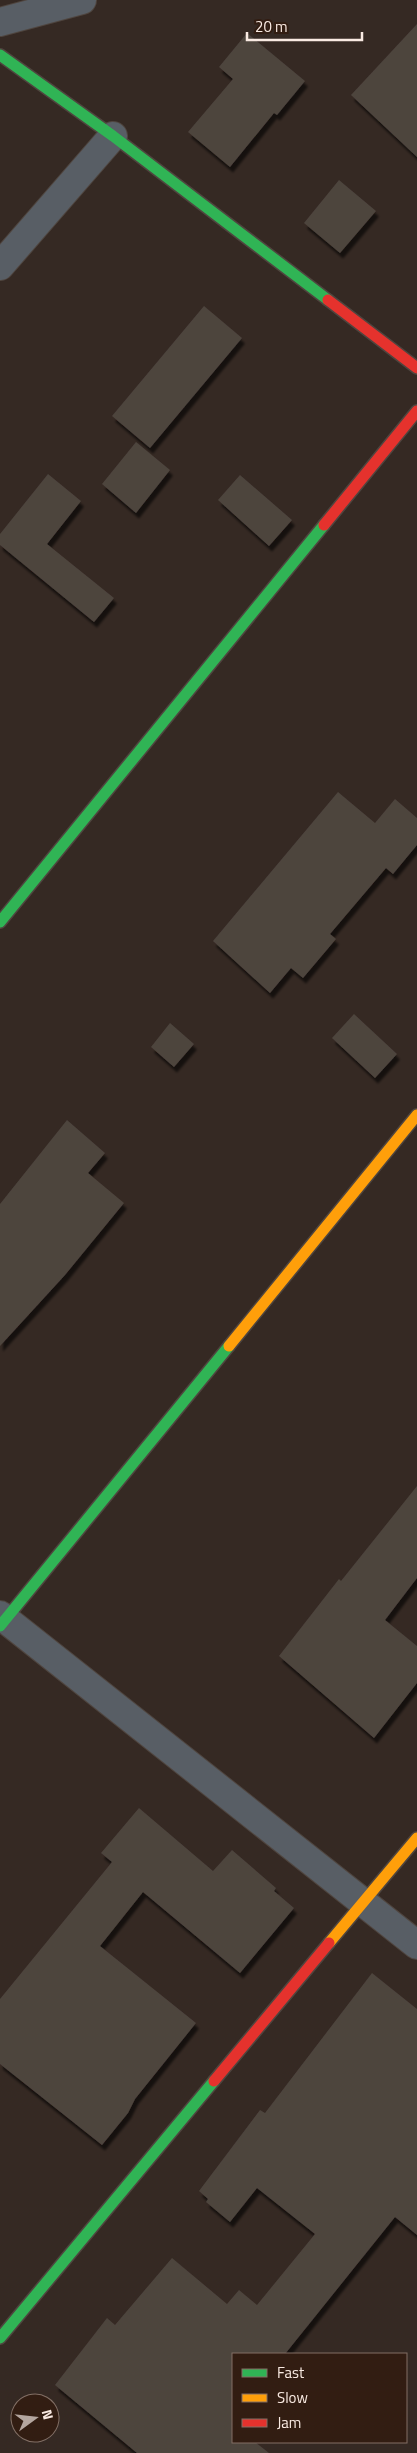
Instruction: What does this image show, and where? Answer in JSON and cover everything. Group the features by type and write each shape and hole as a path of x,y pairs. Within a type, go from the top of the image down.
{"street":[{"path":"0,22 82,0"},
{"path":"0,55 113,136 417,368"},
{"path":"0,266 113,136"},
{"path":"0,922 417,411"},
{"path":"417,1115 2,1620 365,1902 417,1945"},
{"path":"0,2338 417,1838"}],"building":[{"path":"417,24 417,157 351,95"},
{"path":"247,33 305,81 277,115 274,113 230,167 188,132 233,79 219,67"},
{"path":"339,180 376,211 340,253 304,223"},
{"path":"204,306 242,338 150,448 112,416"},
{"path":"136,442 170,470 136,513 102,484"},
{"path":"48,474 81,501 47,544 114,598 94,622 0,545 0,534"},
{"path":"240,475 292,520 269,546 218,500"},
{"path":"338,792 375,823 395,799 417,818 417,845 393,874 386,868 330,934 336,939 303,978 291,968 270,993 213,941"},
{"path":"354,1014 397,1054 375,1078 332,1038"},
{"path":"170,1023 194,1044 174,1067 151,1047"},
{"path":"67,1120 105,1153 88,1173 124,1203 65,1275 0,1346 0,1204"},
{"path":"417,1486 417,1578 385,1620 417,1646 417,1683 374,1738 279,1656 339,1579 341,1581"},
{"path":"139,1808 213,1871 232,1850 276,1888 274,1891 294,1908 240,1973 143,1892 100,1946 196,2023 135,2099 128,2113 102,2145 0,2064 0,1999 112,1862 101,1853"},
{"path":"372,1973 417,2009 417,2235 395,2217 286,2353 232,2353 232,2443 256,2443 269,2453 137,2453 55,2385 107,2318 115,2325 172,2258 227,2304 239,2290 257,2305 315,2234 257,2188 230,2222 206,2202 208,2199 199,2191 260,2110 265,2113"}],"traffic: fast":[{"path":"0,55 113,136 328,300"},
{"path":"0,922 324,525"},
{"path":"0,1626 229,1346"},
{"path":"0,2338 214,2081"}],"traffic: slow":[{"path":"229,1346 417,1115"},
{"path":"329,1943 417,1838"}],"traffic: jam":[{"path":"328,300 417,368"},
{"path":"324,525 417,411"},
{"path":"214,2081 329,1943"}]}
